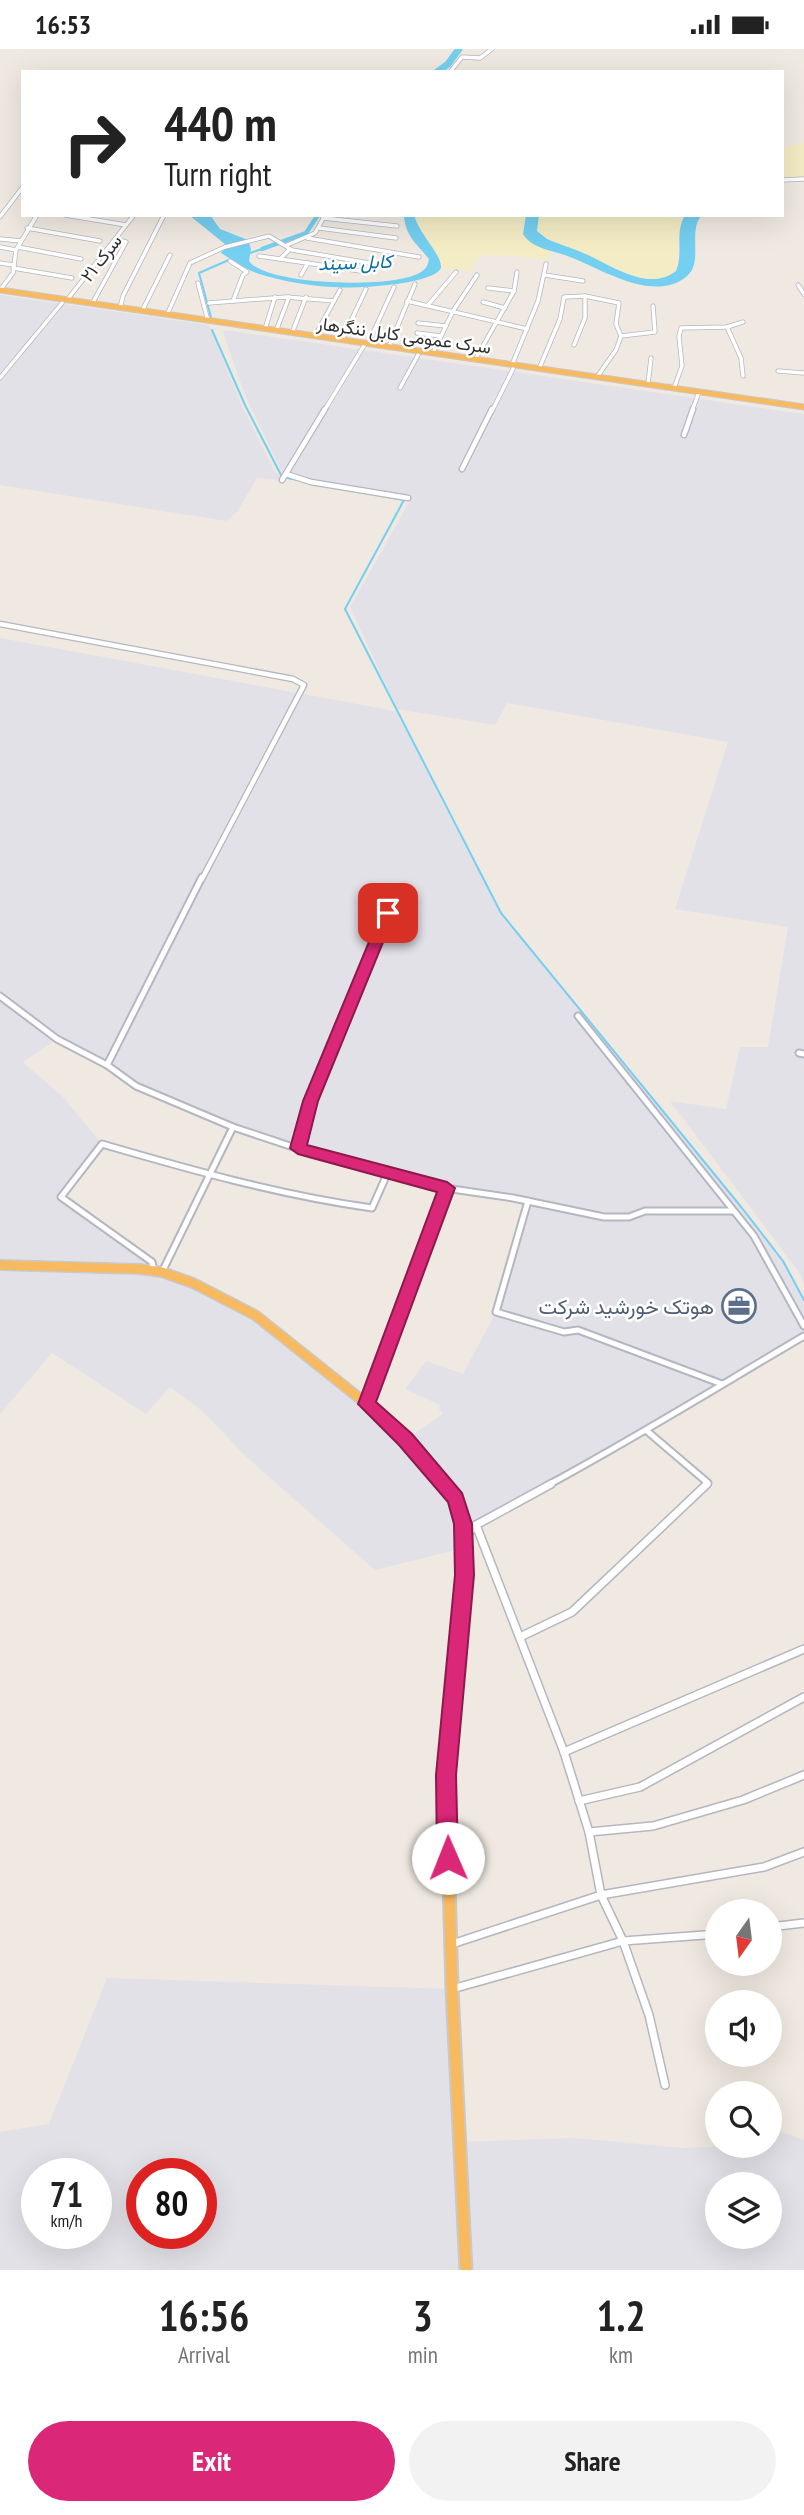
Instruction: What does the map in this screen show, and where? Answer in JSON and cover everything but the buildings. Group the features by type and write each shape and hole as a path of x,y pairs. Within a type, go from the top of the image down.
{"highway":[{"name":"سرک عمومی کابل ننگرهار","path":"0,292 433,353 513,367 648,384 698,394"},
{"name":"سرک عمومی کابل ننگرهار","path":"65,301 342,340 418,355 804,409"},
{"path":"0,1265 158,1272 193,1283 255,1315 366,1404 405,1440 456,1499 463,1538 465,1575 446,1775 452,1989 466,2270"}],"street":[{"path":"452,70 462,57 480,58 492,49"},
{"path":"784,180 804,179"},
{"path":"0,217 21,195"},
{"path":"0,203 11,204"},
{"path":"0,292 12,276 17,249 35,217"},
{"path":"77,217 127,225"},
{"name":"سرک ۲۱","path":"0,378 133,217"},
{"path":"120,308 123,296 163,217"},
{"path":"285,245 307,238 319,228 324,217"},
{"path":"331,217 397,226"},
{"path":"27,228 100,241"},
{"path":"319,228 396,238"},
{"path":"167,315 190,263 248,239 269,236 285,245 387,266"},
{"path":"307,238 419,257"},
{"path":"1,239 21,241"},
{"path":"92,304 126,242 116,239"},
{"path":"280,259 285,245"},
{"path":"0,247 81,259"},
{"path":"142,311 170,255"},
{"path":"259,256 367,272"},
{"path":"230,261 247,272 243,275 233,301"},
{"path":"0,263 72,278"},
{"path":"301,275 308,264"},
{"path":"462,470 513,367 545,275 546,264"},
{"path":"428,305 456,272"},
{"path":"475,360 514,291 517,272"},
{"path":"433,353 453,311 477,275"},
{"path":"545,275 583,281"},
{"path":"198,283 208,321"},
{"path":"389,347 415,284"},
{"path":"798,285 804,294"},
{"path":"282,480 366,345 394,287"},
{"path":"488,288 514,291"},
{"path":"342,340 366,289"},
{"path":"315,336 340,290"},
{"path":"539,369 559,319 564,297 585,296 619,303 615,319 621,336"},
{"path":"575,345 585,318 585,296"},
{"path":"265,329 275,297"},
{"path":"209,303 275,297 334,301"},
{"path":"276,331 289,297"},
{"path":"292,333 306,297"},
{"path":"407,301 527,329"},
{"path":"483,302 505,308"},
{"path":"621,336 655,332 653,306"},
{"path":"418,323 446,326"},
{"path":"674,388 682,366 679,336 681,328 727,327 743,323"},
{"path":"727,327 741,358 743,376"},
{"path":"417,333 441,336"},
{"path":"597,377 616,350 621,336"},
{"path":"400,388 418,355"},
{"path":"648,384 651,358"},
{"path":"778,371 804,373"},
{"path":"684,435 698,394"},
{"path":"286,474 310,482 408,498"},
{"path":"0,624 293,679 304,685 258,768 107,1065"},
{"path":"298,1148 310,1101 388,913"},
{"path":"0,996 57,1039 107,1065 136,1086 233,1127 298,1148 447,1188 604,1217 629,1217 645,1211 733,1211"},
{"path":"578,1016 754,1236 804,1326"},
{"path":"233,1127 212,1176 158,1272 152,1262 61,1197 102,1144 212,1176 310,1199 372,1208 388,1173"},
{"path":"366,1404 447,1188"},
{"path":"528,1201 496,1312 564,1332 578,1330 722,1384"},
{"path":"463,1538 476,1525 647,1431 804,1336"},
{"path":"520,1637 572,1612 708,1483 647,1431"},
{"path":"476,1525 564,1752 589,1832 601,1895 623,1941 649,2015 665,2085"},
{"path":"564,1752 804,1649"},
{"path":"579,1801 640,1787 804,1697"},
{"path":"589,1832 653,1826 743,1800 804,1775"},
{"path":"451,1944 601,1895 764,1867 804,1852"},
{"path":"782,1926 804,1923"},
{"path":"452,1989 623,1941 705,1935"}],"shaded area":[{"path":"0,295 209,325 242,406 275,472 282,480 257,478 237,512 226,521 0,485"},
{"path":"225,330 804,414 804,1283 798,1271 670,1101 726,1109 740,1047 768,1047 788,927 675,909 728,742 507,703 495,725 397,709 350,607 411,499 284,477 245,395 223,332"},
{"path":"0,638 395,711 428,769 440,798 501,913 622,1063 661,1106 783,1261 804,1300 804,1336 476,1525 464,1548 375,1570 243,1454 206,1414 170,1387 146,1414 52,1353 0,1414","holes":["57,1039 107,1065 136,1086 233,1127 305,1151 452,1189 528,1201 496,1312 463,1374 426,1361 405,1389 440,1405 439,1409 443,1414 405,1440 255,1315 154,1271 152,1262 61,1197 102,1144 62,1096 23,1062"]},
{"path":"107,1978 452,1989 460,2142 575,2138 683,2148 705,2147 705,2158 782,2158 782,2132 804,2140 804,2270 0,2270 0,2132 49,2124"}],"sand":[{"path":"804,143 804,180 784,182 784,148"},
{"path":"415,217 525,217 522,228 535,245 551,251 547,259 480,254 478,260 471,265 474,271 441,268 438,256"},
{"path":"538,217 684,217 680,228 676,266 672,275 664,279 648,279 623,272 540,235 536,227"}],"water":[{"path":"191,217 211,217 220,229 248,240 251,249 249,261 260,269 280,276 332,282 386,281 421,272 427,265 429,259 412,239 405,222 404,217 415,217 438,257 441,268 435,274 408,282 343,287 305,284 254,272 221,253 226,245"},
{"path":"526,217 539,217 537,231 547,239 620,271 655,279 676,271 680,229 684,217 701,217 696,229 692,270 674,284 659,287 612,276 538,246 523,234"}],"waterway":[{"path":"440,70 459,49"},
{"path":"262,249 306,233 317,217"},
{"path":"250,253 262,249"},
{"path":"211,317 199,273 231,259"},
{"path":"212,330 245,405 282,477 404,500 345,609 501,913 742,1208 783,1261 804,1300"}],"place":[{"name":"هوتک خورشید شرکت","path":"739,1306"}],"route":[{"path":"388,913 336,1044 310,1101 298,1148 447,1188 366,1404 405,1440 456,1499 463,1524 465,1575 446,1775 448,1858"}],"water label":[{"name":"کابل سيند","path":"355,262"}]}
